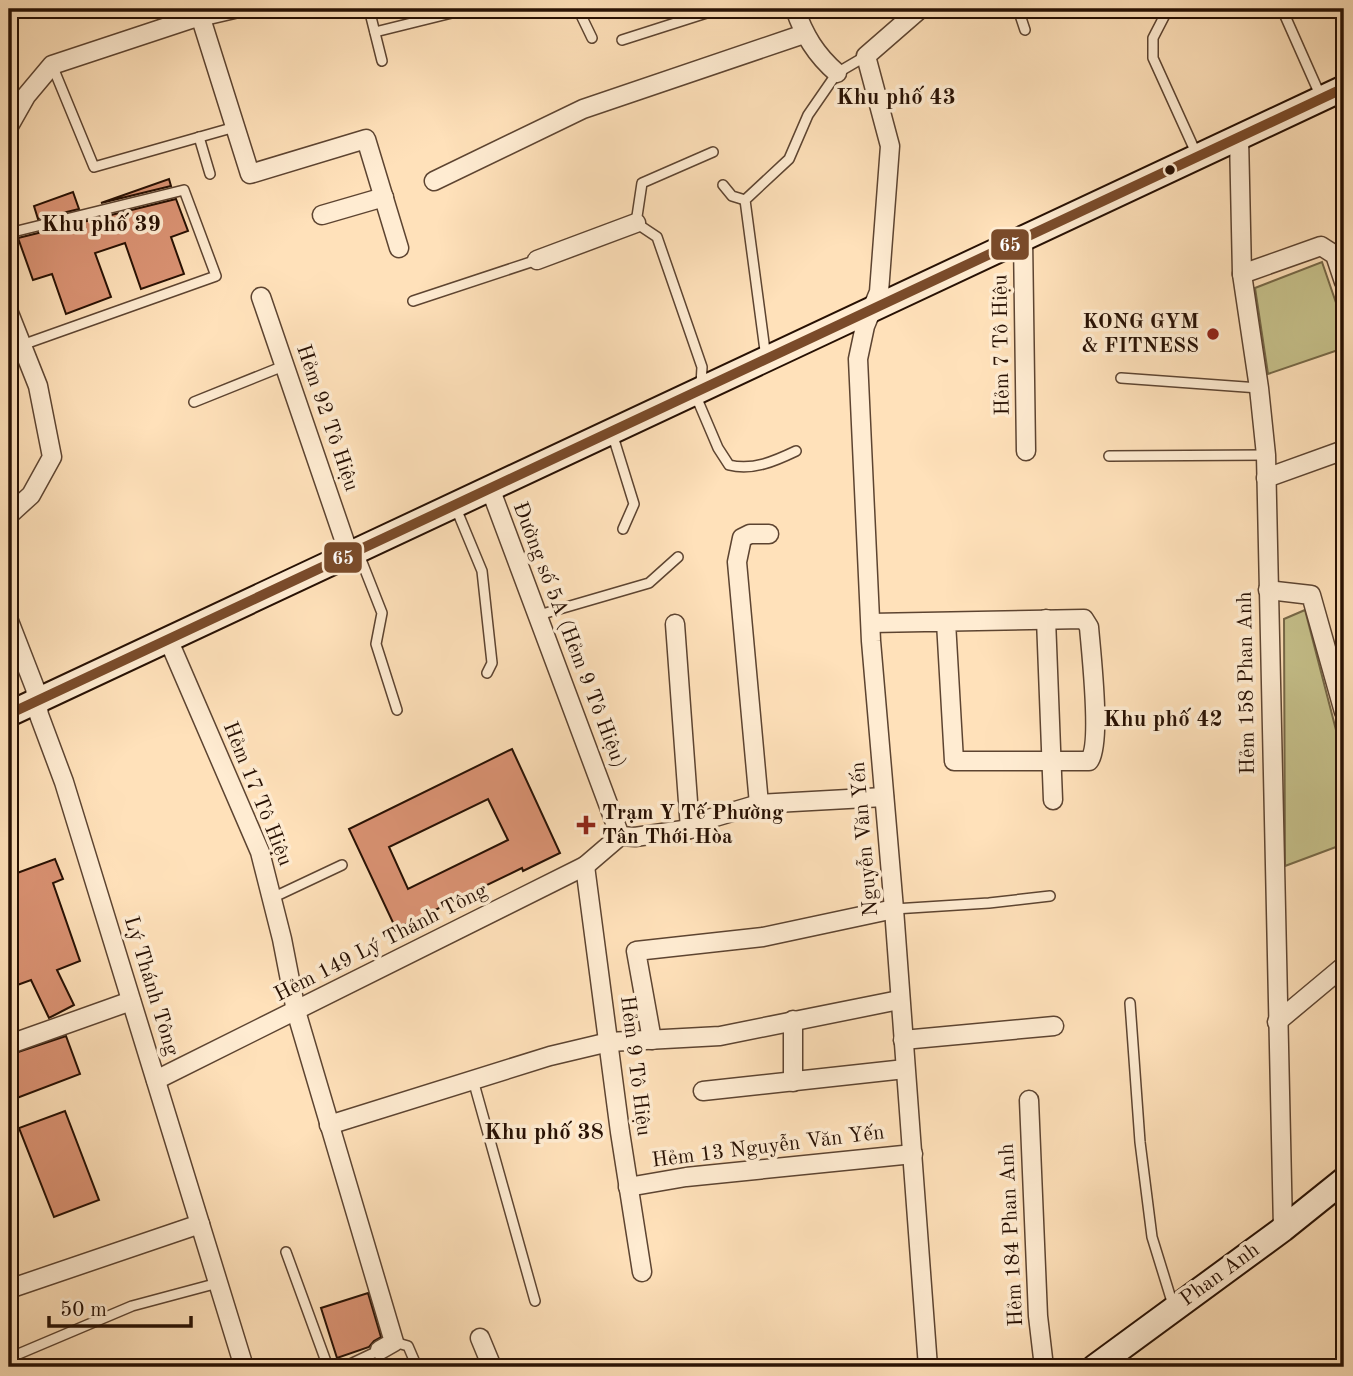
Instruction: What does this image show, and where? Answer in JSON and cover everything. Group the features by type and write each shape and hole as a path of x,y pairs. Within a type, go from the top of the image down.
{"street":[{"path":"9,127 26,96 52,65 200,13 234,9"},
{"path":"795,9 804,34 824,62 837,73"},
{"path":"866,56 900,16 920,9"},
{"path":"200,13 250,174 366,139 399,248"},
{"path":"434,181 583,109 804,34"},
{"name":"Nguyễn Văn Yến","path":"866,56 890,146 879,292 865,326 858,359 871,623 928,1367"},
{"path":"9,714 1338,91"},
{"name":"Hẻm 158 Phan Anh","path":"1239,137 1242,274 1266,455 1283,1229"},
{"path":"322,215 384,197"},
{"path":"537,260 636,223"},
{"name":"Hẻm 7 Tô Hiệu","path":"1023,238 1026,451"},
{"path":"1242,274 1321,246 1335,255 1344,282"},
{"name":"Hẻm 92 Tô Hiệu","path":"261,297 353,552"},
{"path":"9,313 38,386 52,457 31,495 9,515"},
{"path":"1266,478 1344,450"},
{"name":"Đường số 5A (Hẻm 9 Tô Hiệu)","path":"490,488 620,836"},
{"path":"759,804 737,562 742,538 750,534 769,534"},
{"path":"1268,590 1311,595 1344,712"},
{"path":"871,623 1084,619 1087,622 1094,694 1092,757 1088,761 954,761 946,622"},
{"path":"1046,620 1053,800"},
{"name":"Lý Thánh Tông","path":"9,621 35,688 39,715 64,782 244,1367"},
{"path":"675,624 690,829"},
{"name":"Hẻm 17 Tô Hiệu","path":"169,639 260,852 296,1011 328,1125 384,1351"},
{"path":"620,836 635,837 690,829 698,822 759,804 884,797"},
{"name":"Hẻm 149 Lý Thánh Tông","path":"156,1080 585,866 620,836"},
{"name":"Hẻm 9 Tô Hiệu","path":"585,866 642,1272"},
{"path":"652,1040 636,951 763,937 894,909"},
{"path":"1277,1022 1344,966"},
{"path":"328,1125 551,1056 609,1042 720,1035 899,1000"},
{"path":"13,1043 131,1001"},
{"path":"793,1020 793,1082"},
{"path":"903,1040 1054,1026"},
{"path":"703,1091 905,1069"},
{"name":"Hẻm 184 Phan Anh","path":"1029,1100 1038,1316 1044,1367"},
{"name":"Hẻm 13 Nguyễn Văn Yến","path":"628,1187 686,1177 913,1154"},
{"name":"Phan Anh","path":"1095,1367 1283,1229 1344,1180"},
{"path":"9,1289 200,1224"},
{"path":"480,1338 492,1367"}],"lane":[{"path":"369,9 382,61"},
{"path":"375,32 468,9 519,9"},
{"path":"578,9 592,38"},
{"path":"622,40 719,9"},
{"path":"1018,9 1025,30"},
{"path":"1168,9 1153,38 1153,58 1198,156"},
{"path":"1282,9 1338,91"},
{"path":"746,200 789,159 807,115 837,73 866,56"},
{"path":"52,65 94,167 236,127"},
{"path":"199,138 210,174"},
{"path":"713,152 642,183 636,223 657,237 702,366 697,391 718,448 729,465 744,469 796,451"},
{"path":"723,185 732,196 746,200"},
{"path":"9,233 184,190 216,276 22,345"},
{"path":"746,200 766,358"},
{"path":"413,301 537,260"},
{"path":"194,402 286,366"},
{"path":"1121,378 1259,388"},
{"path":"612,431 634,504 623,529"},
{"path":"1109,456 1266,455"},
{"path":"454,505 482,571 492,663 487,673"},
{"path":"353,552 382,613 376,644 397,710"},
{"path":"539,615 649,583 678,556"},
{"path":"272,898 342,865"},
{"path":"894,909 1050,896"},
{"path":"1130,1003 1140,1142 1152,1237 1174,1309"},
{"path":"473,1080 535,1301"},
{"path":"286,1252 328,1367"},
{"path":"9,1358 132,1306 218,1283"},
{"path":"344,1367 384,1351 408,1346 416,1367"}],"shaded area":[{"path":"1322,262 1344,326 1344,348 1268,374 1255,288"},
{"path":"1305,610 1344,761 1344,844 1285,866 1284,619"}],"building":[{"path":"169,179 171,186 101,203"},
{"path":"73,192 79,209 38,219 34,206"},
{"path":"176,199 188,231 171,237 184,274 141,289 125,243 95,253 111,297 66,314 52,274 33,280 18,238"},
{"path":"512,749 560,853 523,871 522,868 396,929 349,829","holes":["488,799 508,840 408,889 389,847"]},
{"path":"55,859 63,879 53,883 80,961 57,970 74,1005 49,1018 31,980 9,988 9,876"},
{"path":"66,1036 80,1074 9,1101 9,1055"},
{"path":"65,1111 99,1200 54,1217 19,1128"},
{"path":"368,1293 381,1337 369,1347 337,1358 321,1308"}],"transit line":[{"name":"65","path":"9,714 1344,88"}],"place":[{"name":"KONG GYM & FITNESS","path":"1213,334"},
{"name":"Trạm Y Tế Phường Tân Thới Hòa","path":"586,825"}],"district":[{"name":"Khu phố 43","path":"896,97"},
{"name":"Khu phố 39","path":"101,224"},
{"name":"Khu phố 42","path":"1163,719"},
{"name":"Khu phố 38","path":"544,1132"}]}
